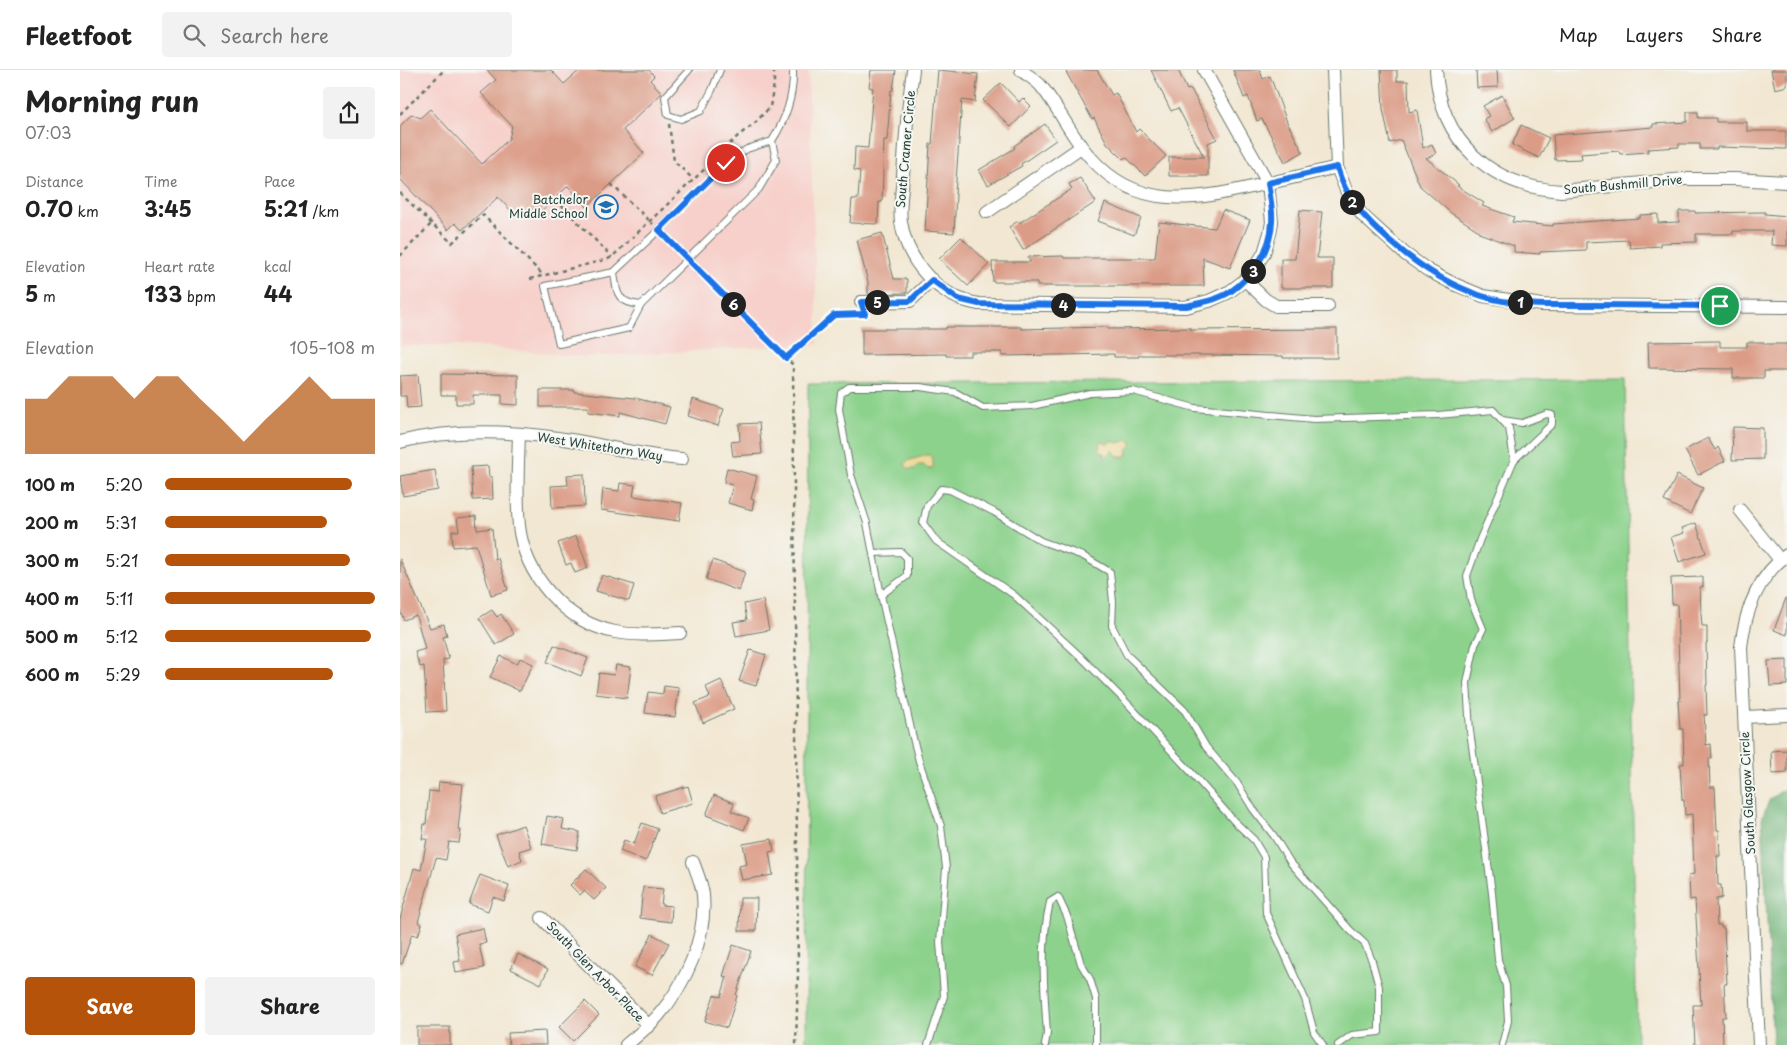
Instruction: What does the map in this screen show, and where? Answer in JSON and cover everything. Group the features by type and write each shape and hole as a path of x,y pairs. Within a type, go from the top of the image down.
{"street":[{"name":"South Cramer Circle","path":"913,70 907,115 901,221 910,252 923,272 932,280 958,299 979,304 1186,306 1209,301 1229,292 1245,280 1260,261 1270,233 1272,208 1268,183 1204,70"},
{"path":"1021,70 1041,85 1081,147 1111,178 1132,189 1161,198 1200,198 1337,167"},
{"path":"1333,70 1337,167 1342,184 1362,215 1405,254 1429,271 1483,296 1542,305 1787,307"},
{"name":"South Bushmill Drive","path":"1436,70 1438,91 1443,108 1457,138 1476,159 1515,183 1561,191 1684,179 1787,182"},
{"path":"987,212 1081,147"},
{"path":"861,302 910,301 932,280"},
{"path":"1245,280 1266,300 1276,306 1328,306"},
{"name":"West Whitethorn Way","path":"400,442 452,433 518,435 575,441 657,458 682,459"},
{"path":"518,435 519,527 526,555 539,580 555,598 584,622 600,628 631,634 680,633"},
{"path":"1740,510 1784,558"},
{"name":"South Glasgow Circle","path":"1759,1045 1741,647 1746,614 1752,599 1763,580 1784,558"},
{"path":"1744,717 1787,715"},
{"path":"626,1045 659,1015 674,994 690,965 701,923 703,896 693,862"},
{"name":"South Glen Arbor Place","path":"542,918 649,1026"}],"lane":[{"path":"689,70 665,97 668,115 681,119 701,111 720,70"},
{"path":"772,141 747,148 726,163 614,272 545,286 559,344 629,328 640,305 759,189 776,160 772,141 789,108 793,70"},
{"path":"614,272 617,294 626,304 640,305"},
{"path":"928,1045 944,996 940,942 946,868 941,826 919,761 881,595 867,523 851,475 839,410 842,393 849,387 920,387 955,392 984,408 1032,406 1090,393 1133,391 1195,408 1314,419 1438,415 1493,410 1509,428 1514,460 1510,473 1480,538 1467,576 1472,600 1483,630 1475,645 1467,683 1470,731 1492,893 1498,960 1506,986 1508,1022 1502,1045"},
{"path":"1502,420 1522,423 1547,414 1552,415 1552,424 1514,460"},
{"path":"1323,1045 1314,1032 1304,999 1266,913 1264,857 1254,840 1234,821 1129,705 1046,623 1014,594 936,541 923,522 928,506 941,489 950,490 994,512 1042,541 1083,556 1110,572 1113,602 1112,626 1126,655 1185,712 1206,747 1237,783 1252,809 1274,836 1290,862 1350,930 1365,944 1379,987 1379,1032 1352,1035 1338,1045"},
{"path":"873,553 900,552 907,558 907,576 881,595"},
{"path":"1045,1045 1048,1033 1042,951 1044,926 1050,902 1058,897 1067,916 1081,964 1090,979 1096,999 1096,1045"}],"path":[{"path":"400,114 444,70"},
{"path":"530,279 608,259 612,256 770,107 774,84 774,70"},
{"path":"668,115 674,161 693,179"},
{"path":"611,184 793,365 798,973 796,1045"},
{"path":"400,193 452,243 483,215 543,275"},
{"path":"555,198 612,256"},
{"path":"400,256 431,224"},
{"path":"786,358 834,315 865,314 861,302"}],"shaded area":[{"name":"Batchelor Middle School","path":"400,70 808,70 818,344 584,357 471,346 400,346"}],"green space":[{"path":"1625,379 1637,1045 806,1045 808,384"},
{"path":"1787,787 1787,1045 1773,1045 1762,817 1770,799"}],"sand":[{"path":"1127,440 1131,441 1132,445 1127,450 1128,453 1125,457 1117,456 1113,450 1105,458 1104,453 1099,448 1100,442 1107,444 1112,441 1119,443"},
{"path":"930,455 933,459 933,468 928,469 924,465 918,465 915,469 908,469 905,464 907,461"}],"building":[{"path":"487,70 551,70 564,84 580,70 649,70 654,76 650,80 662,93 623,130 644,153 587,207 568,186 533,219 522,208 515,215 498,197 462,230 455,223 448,230 400,179 400,126 412,114 420,118 430,109 482,164 509,139 512,126 481,93 496,80"},
{"path":"871,70 896,70 893,90 891,90 887,140 884,140 882,202 879,202 878,224 850,223 852,199 858,199 860,171 854,170 855,147 868,148 873,88 869,87"},
{"path":"938,70 978,74 975,102 962,100 954,233 925,231 930,144 932,144"},
{"path":"1065,70 1097,70 1112,95 1116,93 1136,132 1139,129 1166,156 1145,176 1126,157 1123,159 1107,143"},
{"path":"1151,70 1178,70 1187,90 1191,89 1217,139 1208,143 1208,176 1169,176 1169,157 1204,157 1178,108 1171,111"},
{"path":"1233,70 1260,70 1263,79 1270,76 1287,122 1303,152 1285,162 1262,119 1257,121 1248,96 1244,98"},
{"path":"1381,70 1397,70 1397,81 1408,81 1409,112 1417,110 1423,148 1432,144 1436,154 1426,158 1459,185 1457,186 1484,203 1482,206 1514,217 1512,222 1553,226 1553,224 1640,218 1640,215 1658,214 1658,223 1679,222 1679,211 1695,211 1695,213 1765,212 1765,214 1787,216 1787,246 1771,245 1772,231 1733,231 1733,234 1696,234 1696,242 1660,243 1660,246 1630,248 1629,240 1586,242 1586,250 1540,252 1540,254 1514,252 1514,246 1479,233 1479,231 1451,213 1420,186 1401,140 1390,143 1383,109"},
{"path":"1476,70 1497,70 1498,87 1477,88"},
{"path":"1771,70 1787,70 1787,86 1775,89"},
{"path":"1001,83 1019,102 1023,98 1031,106 1011,127 983,100"},
{"path":"1502,95 1515,118 1492,132 1484,119 1489,116 1483,106"},
{"path":"1687,112 1698,112 1698,118 1716,118 1716,122 1747,122 1747,131 1786,131 1786,149 1717,147 1717,149 1700,149 1700,144 1679,144 1679,147 1648,149 1648,152 1620,154 1619,151 1581,154 1582,159 1555,160 1553,135 1653,127 1653,124 1687,122"},
{"path":"1045,124 1056,140 1021,164 1022,166 988,185 979,170 1015,148 1014,146"},
{"path":"1521,125 1549,138 1539,158 1512,145"},
{"path":"1080,178 1096,202 1023,250 1009,227 1018,221 1019,223 1072,189 1069,184"},
{"path":"1105,203 1141,218 1134,235 1098,221"},
{"path":"1223,210 1250,220 1230,268 1203,258 1204,286 1037,286 1037,282 993,282 992,262 1031,262 1027,257 1063,256 1064,258 1155,258 1159,222 1215,228"},
{"path":"1300,210 1322,212 1317,258 1333,258 1333,288 1281,288 1281,259 1295,259"},
{"path":"882,233 894,279 907,279 907,293 868,294 868,282 857,240"},
{"path":"961,237 989,264 968,286 939,259"},
{"path":"946,327 1021,327 1021,329 1191,328 1191,330 1337,329 1337,358 1204,355 1114,357 1114,354 1002,356 1002,352 970,352 970,356 946,356 946,354 862,355 862,329 946,329"},
{"path":"1720,341 1720,347 1747,347 1747,342 1787,344 1787,371 1764,371 1764,378 1733,378 1733,369 1649,368 1648,342"},
{"path":"441,374 518,375 518,405 502,404 502,395 473,395 473,404 456,404 456,395 441,395"},
{"path":"418,375 421,407 407,408 406,396 400,396 400,376"},
{"path":"540,390 574,390 574,392 635,398 670,407 665,424 620,412 620,416 588,412 588,407 540,407"},
{"path":"693,399 724,409 718,426 688,416"},
{"path":"759,423 762,454 733,456 731,442 740,441 739,424"},
{"path":"1733,427 1763,428 1763,459 1732,460"},
{"path":"1708,438 1715,450 1718,447 1725,461 1698,475 1685,450"},
{"path":"488,466 489,477 492,477 493,499 473,500 471,467"},
{"path":"727,468 757,476 751,499 754,500 752,510 728,503 733,485 724,483"},
{"path":"435,470 438,490 403,496 400,476"},
{"path":"584,474 585,506 552,508 551,486 568,485 567,475"},
{"path":"1677,475 1703,488 1690,514 1664,501"},
{"path":"620,483 635,485 633,496 682,503 679,521 601,510 603,489 619,491"},
{"path":"476,516 477,530 492,528 495,559 498,558 508,590 491,595 476,545 453,547 452,531 459,531 457,518"},
{"path":"1696,523 1706,553 1679,562 1671,537 1684,533 1682,528"},
{"path":"576,536 588,568 575,573 571,563 566,565 558,543"},
{"path":"400,559 430,628 444,624 447,636 443,637 449,659 443,660 446,711 427,712 424,666 420,667 415,652 425,649 416,615 404,620 400,611"},
{"path":"713,560 745,572 739,591 706,579"},
{"path":"602,575 634,585 629,601 596,591"},
{"path":"1703,577 1703,587 1700,587 1701,614 1702,626 1707,626 1707,715 1704,715 1706,745 1711,744 1712,758 1709,758 1710,787 1715,787 1717,830 1719,830 1720,856 1717,856 1718,885 1721,885 1722,898 1716,899 1717,925 1721,925 1721,928 1724,928 1727,984 1724,984 1726,1017 1722,1017 1723,1045 1695,1045 1693,1005 1701,1005 1695,899 1690,900 1689,875 1694,874 1692,814 1685,815 1684,800 1682,800 1680,764 1684,764 1683,729 1680,729 1678,701 1680,701 1677,604 1672,604 1671,578"},
{"path":"1787,598 1787,635 1774,630"},
{"path":"763,600 769,630 736,636 733,622 747,620 744,604"},
{"path":"492,610 497,617 501,614 514,634 496,645 479,618"},
{"path":"554,645 588,658 581,676 547,662"},
{"path":"750,650 766,655 756,686 739,681"},
{"path":"501,656 517,664 520,658 533,664 520,691 490,677"},
{"path":"1787,660 1787,685 1770,686 1768,661"},
{"path":"616,665 631,667 627,698 596,694 599,673 614,675"},
{"path":"721,680 734,709 703,723 695,703 710,697 706,687"},
{"path":"664,686 679,688 675,717 645,713 648,692 663,694"},
{"path":"1787,750 1787,773 1772,774 1771,751"},
{"path":"439,782 463,784 458,830 461,830 459,843 449,842 446,860 436,858 418,922 422,924 418,936 412,934 402,964 400,964 400,919 414,868 421,870 427,839 422,839 424,824 426,824 429,791 438,792"},
{"path":"688,786 693,803 660,813 655,796"},
{"path":"714,795 734,803 731,811 749,818 744,830 706,815"},
{"path":"547,816 564,819 562,829 580,832 577,850 542,844"},
{"path":"642,823 658,829 646,861 620,851 624,840 634,844"},
{"path":"523,825 531,847 519,851 522,860 508,866 496,835"},
{"path":"772,839 774,851 769,852 773,875 742,880 739,866 747,864 743,844"},
{"path":"586,869 606,888 594,900 584,891 580,895 570,885"},
{"path":"480,875 509,886 504,901 493,897 488,911 469,904"},
{"path":"643,887 663,889 661,905 672,906 671,922 640,918"},
{"path":"740,898 757,898 756,931 739,931"},
{"path":"483,928 486,943 479,944 484,968 456,973 454,962 460,961 455,934"},
{"path":"652,934 669,943 652,975 635,967"},
{"path":"733,945 751,951 727,1028 705,1021 714,995 721,997 727,977 723,976"},
{"path":"518,954 548,969 541,984 511,969"},
{"path":"585,1001 599,1015 573,1041 559,1027"},
{"path":"417,1027 450,1027 450,1045 417,1045"},
{"path":"545,1031 546,1045 509,1045 508,1033"}],"place":[{"name":"Batchelor Middle School","path":"606,207"}],"route":[{"path":"726,163 659,230 786,358 834,315 865,314 861,302 910,301 932,280 958,299 979,304 1186,306 1209,301 1229,292 1245,280 1264,253 1272,222 1268,183 1337,167 1342,184 1353,203 1374,228 1429,271 1483,296 1542,305 1720,306"}]}
